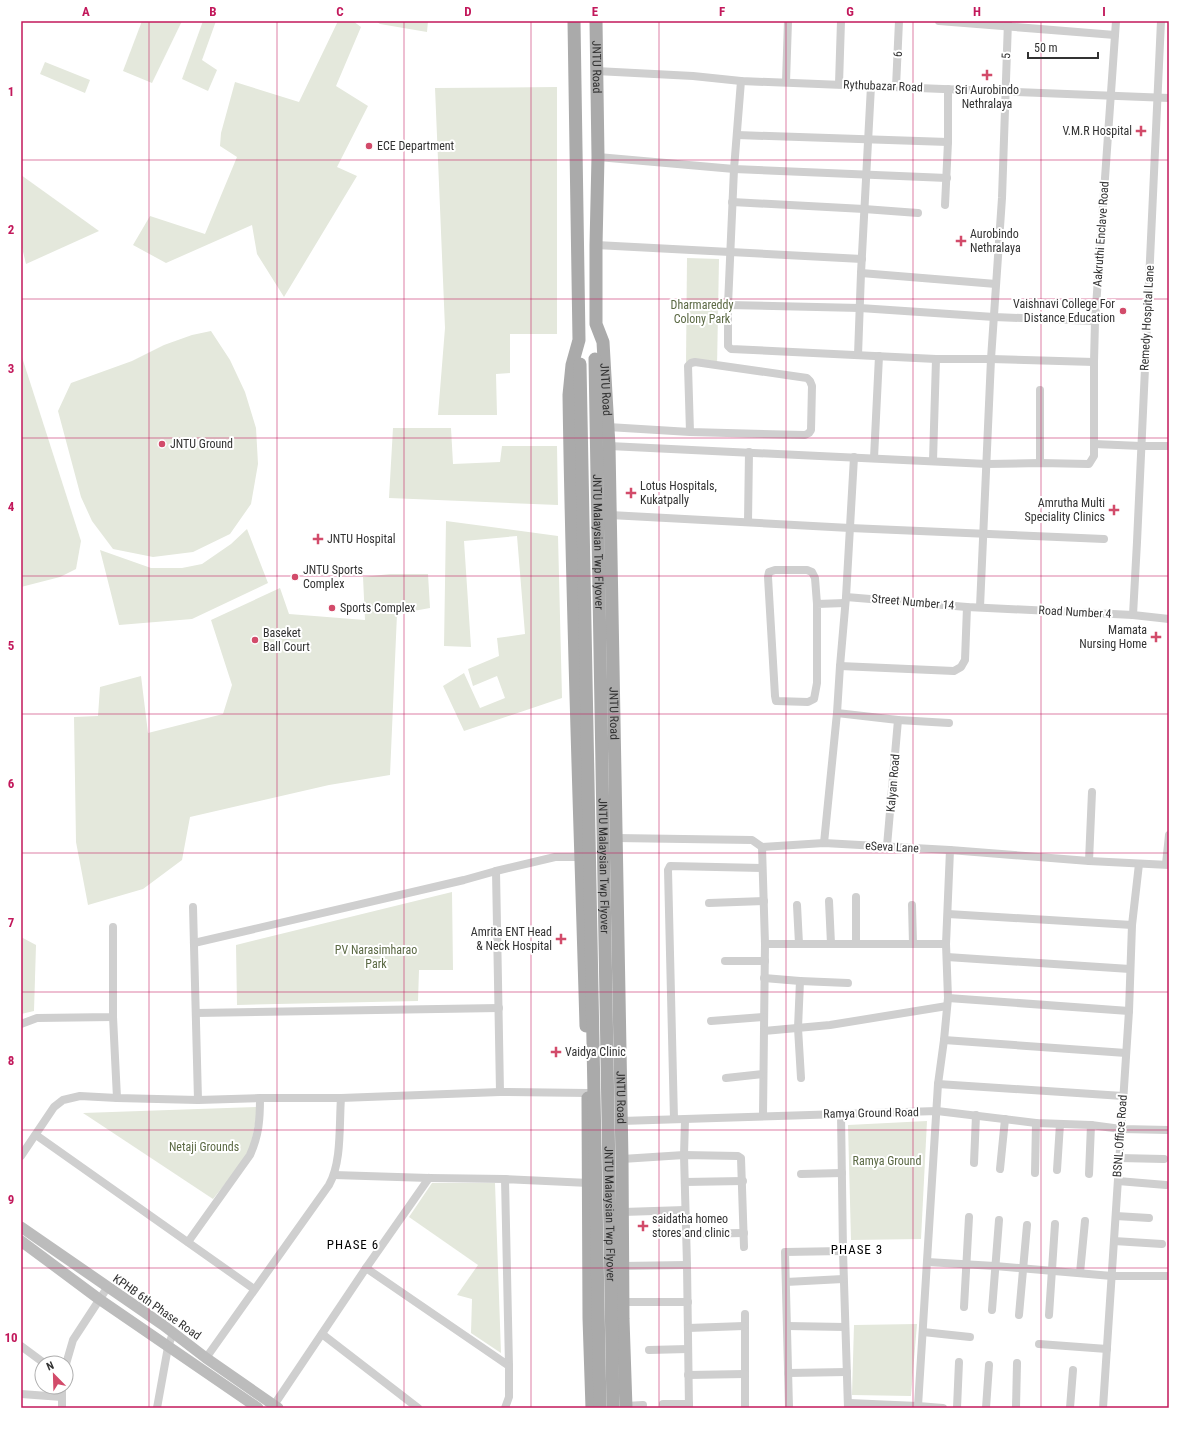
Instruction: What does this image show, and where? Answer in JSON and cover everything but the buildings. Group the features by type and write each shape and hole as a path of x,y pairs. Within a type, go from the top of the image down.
{"main road":[{"name":"JNTU Road","path":"574,21 579,340 572,365 569,395 573,632 582,857 588,1093 589,1318 592,1408"},
{"name":"JNTU Road","path":"596,21 598,157 596,324 603,342 609,446 622,1159 622,1408"},
{"name":"JNTU Malaysian Twp Flyover","path":"596,324 595,359 622,1408"},
{"name":"JNTU Malaysian Twp Flyover","path":"579,340 600,1408"},
{"path":"589,1318 623,1319"}],"street":[{"path":"786,82 788,21"},
{"path":"839,84 841,21"},
{"name":"6","path":"896,87 900,21"},
{"path":"939,21 1008,24 1115,35"},
{"name":"Aakruthi Enclave Road","path":"1040,463 1089,464 1094,456 1095,321 1116,21"},
{"name":"Remedy Hospital Lane","path":"1133,615 1161,21"},
{"name":"5","path":"980,607 991,359 1002,198 1008,24"},
{"name":"Rythubazar Road","path":"596,71 693,76 741,81 1005,91 1111,97 1169,98"},
{"path":"741,81 732,202 728,304 727,341 728,346 731,349 936,359 1094,362"},
{"path":"858,355 871,86"},
{"path":"945,205 948,142 948,89"},
{"path":"737,135 948,142"},
{"path":"598,157 734,169 946,178"},
{"path":"732,202 918,213"},
{"path":"596,245 862,259"},
{"path":"861,273 996,284"},
{"path":"728,304 860,308 994,317 1095,321"},
{"path":"874,458 879,356"},
{"path":"933,461 936,359"},
{"path":"608,427 690,432 805,435 811,430 812,386 810,381 807,378 695,362 691,363 688,366 690,432"},
{"path":"609,446 987,464 1040,463 1040,390"},
{"path":"1094,444 1169,446"},
{"path":"748,522 749,452"},
{"path":"824,844 837,713 854,457"},
{"path":"610,515 850,528 1104,538"},
{"path":"775,570 806,570 812,572 815,578 817,604 816,695 814,699 808,702 776,701 768,577 769,572 775,570"},
{"name":"Street Number 14","path":"817,604 845,600 980,607"},
{"path":"840,666 954,671 961,667 965,660 967,607"},
{"name":"Road Number 4","path":"980,607 1169,618"},
{"path":"837,713 898,720 949,723"},
{"name":"Kalyan Road","path":"887,846 898,720"},
{"path":"1089,861 1092,792"},
{"path":"1167,865 1169,835"},
{"name":"eSeva Lane","path":"616,838 752,840 762,847 824,844 887,846 1089,861 1167,865"},
{"path":"762,847 765,944 762,1116"},
{"path":"918,1406 938,1084 947,1002 946,944 950,850"},
{"path":"194,943 464,880 555,857 582,857"},
{"name":"BSNL Office Road","path":"1103,1408 1129,1011 1132,925 1139,864"},
{"path":"674,1120 668,870 670,866 762,868"},
{"path":"496,871 500,1092"},
{"path":"856,897 856,944"},
{"path":"829,901 831,944"},
{"path":"709,903 764,902"},
{"path":"797,905 799,944"},
{"path":"912,905 913,944"},
{"path":"193,907 198,1100"},
{"path":"948,914 1132,925"},
{"path":"112,927 113,1017 117,1098"},
{"path":"765,944 946,944"},
{"path":"947,957 1130,969"},
{"path":"725,961 765,961"},
{"path":"764,978 800,982 848,983"},
{"path":"800,982 798,1028 801,1078"},
{"path":"764,1031 830,1025 947,1002 1129,1011"},
{"path":"196,1013 499,1008"},
{"path":"21,1024 37,1018 113,1017"},
{"path":"711,1021 763,1018"},
{"path":"944,1040 1126,1053"},
{"path":"726,1078 763,1074"},
{"path":"938,1084 1123,1096"},
{"path":"21,1156 54,1107 63,1100 80,1096 198,1100 341,1098 500,1092 588,1093"},
{"path":"188,1242 250,1154 256,1141 259,1126 260,1098"},
{"path":"206,1358 329,1185 334,1175 338,1148 341,1098"},
{"name":"Ramya Ground Road","path":"621,1121 937,1111 1004,1119 1091,1125 1121,1129 1169,1130"},
{"path":"841,1114 843,1279 849,1406 918,1406 943,1408"},
{"path":"974,1163 976,1115"},
{"path":"1000,1169 1004,1119"},
{"path":"663,1404 689,1406 688,1265 684,1156 685,1120"},
{"path":"1035,1173 1036,1122"},
{"path":"1057,1170 1060,1124"},
{"path":"1089,1174 1091,1125"},
{"path":"36,1135 254,1289"},
{"path":"622,1159 684,1156 738,1156 741,1158 743,1181 744,1247"},
{"path":"1119,1158 1164,1159"},
{"path":"801,1174 842,1173"},
{"path":"334,1175 505,1179 589,1183"},
{"path":"275,1407 366,1268 429,1178"},
{"path":"505,1179 509,1366 509,1397 505,1408"},
{"path":"685,1182 743,1181"},
{"path":"1118,1181 1166,1185"},
{"path":"622,1212 685,1210"},
{"path":"1116,1216 1149,1218"},
{"path":"964,1307 969,1217"},
{"path":"992,1310 999,1220"},
{"path":"1080,1273 1085,1221"},
{"path":"1049,1315 1055,1224"},
{"path":"1020,1315 1027,1225"},
{"name":"KPHB 6th Phase Road","path":"21,1227 173,1333 275,1407"},
{"path":"686,1234 744,1233"},
{"path":"21,1241 99,1299 258,1408"},
{"path":"1114,1241 1162,1244"},
{"path":"789,1408 785,1252 843,1251"},
{"path":"927,1262 1052,1270 1112,1276 1169,1276"},
{"path":"622,1266 688,1265"},
{"path":"366,1268 509,1366"},
{"path":"786,1282 843,1279"},
{"path":"69,1355 73,1340 107,1288"},
{"path":"623,1302 688,1302"},
{"path":"744,1314 744,1408"},
{"path":"688,1328 744,1326"},
{"path":"787,1326 846,1327"},
{"path":"923,1332 970,1337"},
{"path":"157,1408 168,1347 173,1333"},
{"path":"322,1334 418,1408"},
{"path":"1039,1344 1107,1349"},
{"path":"21,1346 34,1356"},
{"path":"649,1350 688,1349"},
{"path":"957,1408 959,1362"},
{"path":"1016,1408 1017,1363"},
{"path":"986,1408 989,1364"},
{"path":"1070,1408 1073,1370"},
{"path":"788,1374 847,1372"},
{"path":"688,1375 745,1374"},
{"path":"21,1394 62,1397 62,1408"},
{"path":"622,1408 643,1405"}],"green space":[{"path":"142,21 182,21 152,83 123,71"},
{"path":"203,21 216,21 202,60 217,70 208,91 182,79"},
{"path":"338,21 353,21 361,27 336,86 368,106 337,167 357,176 284,297 257,254 252,225 166,263 133,245 150,216 205,234 237,157 220,146 221,133 235,82 299,102"},
{"path":"376,21 428,21 427,32 380,24"},
{"path":"45,62 90,80 85,93 40,74"},
{"path":"557,87 557,334 510,334 510,373 496,374 497,415 438,415 445,328 435,88"},
{"path":"21,175 99,231 26,264 21,243"},
{"name":"Dharmareddy Colony Park","path":"687,258 719,259 717,367 686,364"},
{"name":"JNTU Ground","path":"211,331 230,360 245,392 256,428 258,464 251,504 230,534 193,552 153,557 113,549 92,521 81,497 58,411 71,383 132,361 164,345 192,335"},
{"path":"21,354 81,541 76,569 60,577 21,587"},
{"path":"393,428 451,428 453,464 500,462 502,446 557,446 558,505 389,498"},
{"path":"446,521 558,536 562,698 464,731 443,686 464,673 480,708 505,698 497,676 473,686 468,669 499,656 497,638 525,634 517,536 464,541 471,647 444,646"},
{"path":"247,529 268,583 192,619 119,625 100,550 151,568 182,568 202,564 231,544"},
{"path":"390,574 428,574 430,608 397,614 390,775 329,785 190,817 182,860 143,889 88,905 76,842 74,717 98,716 100,687 141,676 148,733 223,714 232,685 211,620 280,588 289,614 365,620 363,577"},
{"name":"PV Narasimharao Park","path":"452,892 453,970 419,970 418,1001 237,1005 236,945"},
{"path":"21,937 36,945 34,1011 21,1014"},
{"name":"Netaji Grounds","path":"256,1107 256,1119 250,1149 237,1169 213,1199 83,1113"},
{"name":"Ramya Ground","path":"927,1121 921,1239 851,1240 848,1125"},
{"path":"432,1183 495,1183 501,1353 471,1333 472,1299 457,1295 478,1265 409,1217"},
{"path":"917,1324 911,1396 852,1395 854,1325"}],"place":[{"name":"Sri Aurobindo Nethralaya","path":"987,75"},
{"name":"V.M.R Hospital","path":"1141,131"},
{"name":"ECE Department","path":"369,146"},
{"name":"Aurobindo Nethralaya","path":"961,241"},
{"name":"Vaishnavi College For Distance Education","path":"1123,311"},
{"name":"JNTU Ground","path":"162,444"},
{"name":"Lotus Hospitals, Kukatpally","path":"631,493"},
{"name":"Amrutha Multi Speciality Clinics","path":"1114,510"},
{"name":"JNTU Hospital","path":"318,539"},
{"name":"JNTU Sports Complex","path":"295,577"},
{"name":"Sports Complex","path":"332,608"},
{"name":"Mamata Nursing Home","path":"1156,637"},
{"name":"Baseket Ball Court","path":"255,640"},
{"name":"Amrita ENT Head & Neck Hospital","path":"561,939"},
{"name":"Vaidya Clinic","path":"556,1052"},
{"name":"saidatha homeo stores and clinic","path":"643,1226"}],"district":[{"name":"PHASE 6","path":"353,1244"},
{"name":"PHASE 3","path":"857,1249"}]}
